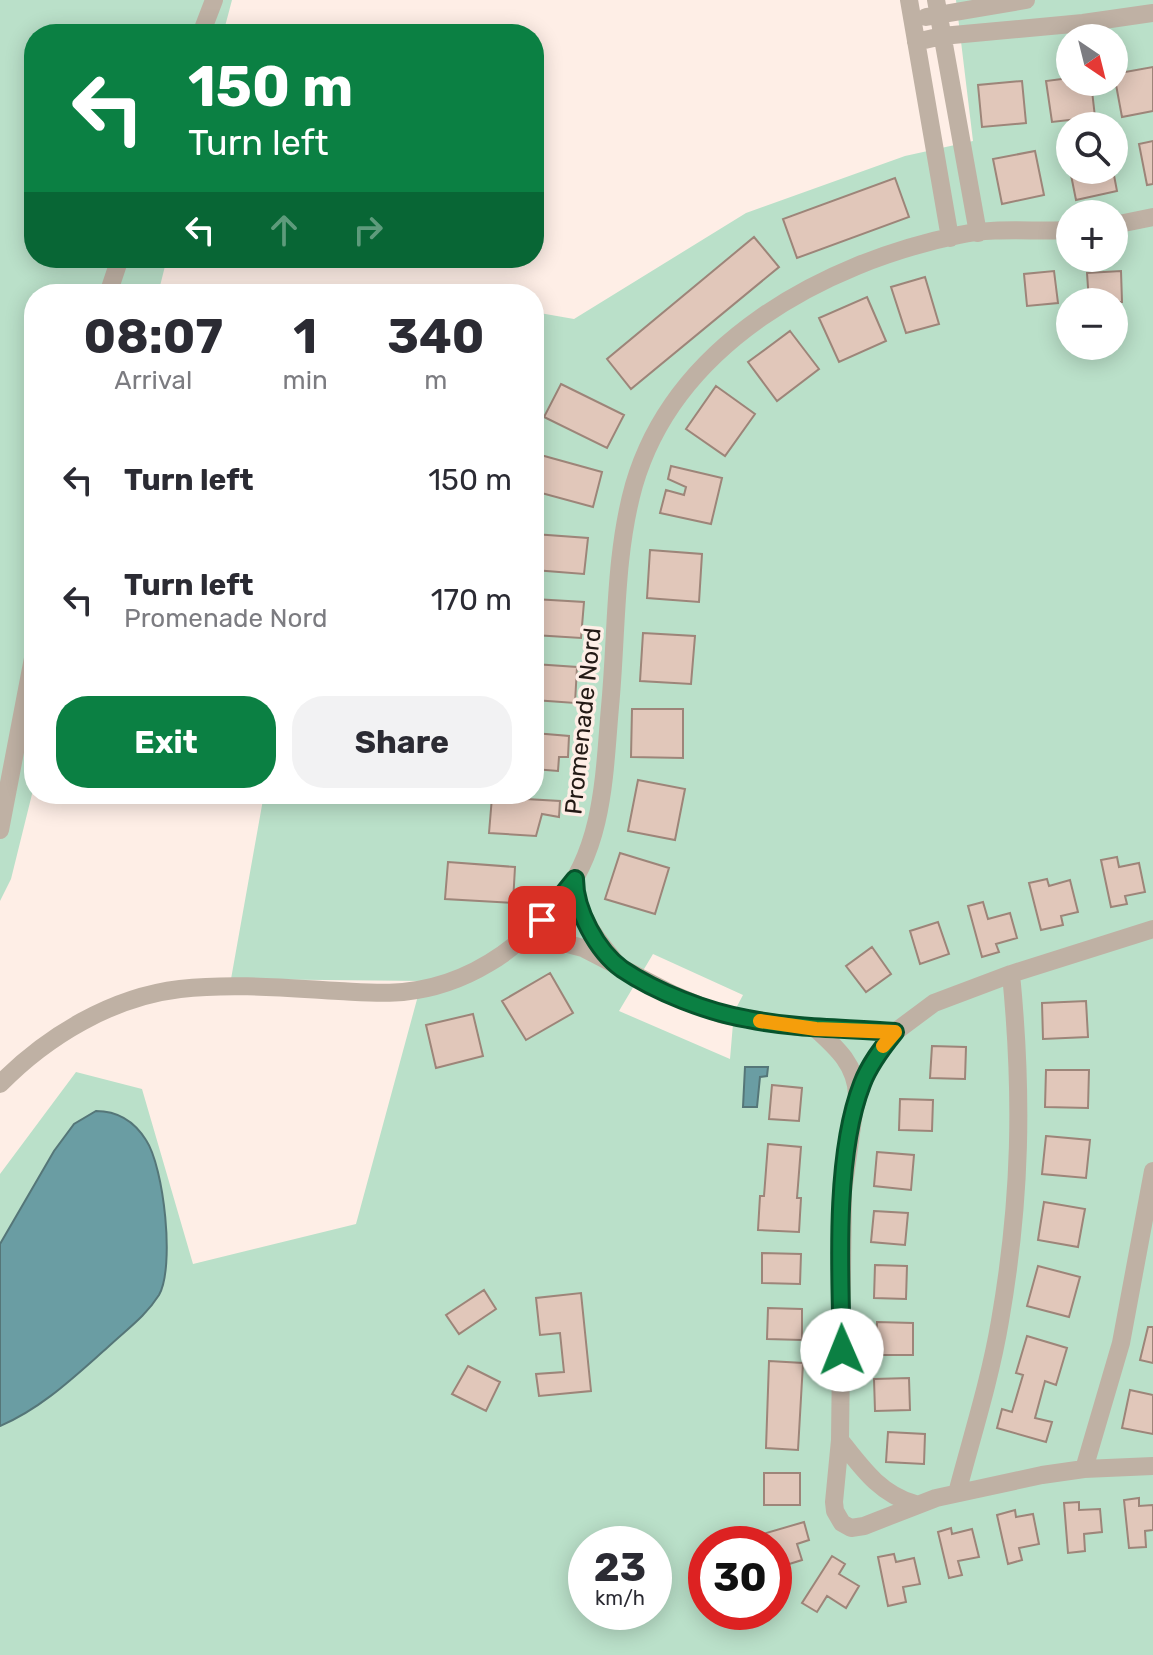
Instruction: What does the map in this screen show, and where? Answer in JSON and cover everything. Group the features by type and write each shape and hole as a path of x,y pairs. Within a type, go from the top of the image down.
{"street":[{"path":"205,24 214,0"},
{"path":"909,0 950,238"},
{"path":"912,19 937,8 1026,0"},
{"path":"937,8 978,233"},
{"path":"916,42 942,36 1153,13"},
{"path":"1128,222 1153,217"},
{"name":"Promenade Nord","path":"0,1084 30,1056 63,1034 96,1015 148,995 177,989 239,986 403,992 436,985 475,971 524,939 575,879 593,839 600,807 626,524 641,466 681,392 705,363 758,319 809,289 869,261 922,243 978,233 1056,230"},
{"path":"0,830 24,705"},
{"path":"575,879 575,896 583,917 620,968"},
{"path":"857,1097 871,1065 895,1032 934,1003 1011,974 1153,929"},
{"path":"524,939 552,940 573,945 720,1014 816,1029 895,1032"},
{"path":"957,1493 990,1369 1013,1237 1020,1092 1011,974"},
{"path":"816,1029 851,1068 857,1084 843,1191 840,1440 834,1502 836,1515 842,1523 851,1528 864,1526 915,1504 1032,1477 1084,1469 1153,1466"},
{"path":"1084,1469 1121,1343 1153,1171"},
{"path":"840,1440 879,1487 915,1504"}],"green space":[{"path":"0,0 232,0 226,24 24,24 24,268 164,268 160,284 24,284 24,804 30,804 11,879 0,901"},
{"path":"956,0 1153,0 1153,1655 0,1655 0,1174 76,1072 142,1089 193,1264 356,1224 422,981 231,979 262,804 544,804 544,314 574,319 746,213 905,156 973,141","holes":["653,954 743,995 734,1012 730,1059 619,1011"]}],"water":[{"path":"745,1067 768,1067 767,1076 760,1077 757,1107 743,1107"},
{"path":"96,1111 118,1115 130,1122 146,1140 152,1153 165,1217 164,1281 148,1310 83,1369 44,1401 0,1426 0,1244 54,1151 74,1124"}],"building":[{"path":"1153,67 1153,111 1128,116 1128,112 1121,112 1118,96 1128,96 1128,71"},
{"path":"1056,80 1056,96 1093,96 1094,112 1056,112 1056,122 1052,122 1046,81"},
{"path":"1022,81 1026,123 982,127 978,85"},
{"path":"1153,141 1153,184 1147,185 1139,144"},
{"path":"1035,151 1044,195 1002,204 993,159"},
{"path":"895,178 909,217 797,258 783,219"},
{"path":"1073,184 1116,184 1117,191 1076,200"},
{"path":"754,237 779,267 631,389 607,359"},
{"path":"1054,271 1056,303 1027,306 1024,274"},
{"path":"1121,272 1122,288 1088,288 1087,273"},
{"path":"925,277 939,324 906,333 891,287"},
{"path":"867,297 886,341 839,362 819,318"},
{"path":"790,331 819,369 777,401 748,362"},
{"path":"561,384 624,415 607,448 544,417"},
{"path":"716,386 755,414 725,456 686,429"},
{"path":"544,456 602,472 593,507 544,494"},
{"path":"671,466 722,478 711,524 660,513 666,490 684,495 686,487 668,479"},
{"path":"544,535 588,538 584,574 544,571"},
{"path":"650,550 702,554 699,602 647,598"},
{"path":"544,600 584,602 581,638 544,636"},
{"path":"643,633 695,636 691,684 640,681"},
{"path":"544,665 577,667 575,703 544,701"},
{"path":"632,709 683,709 683,758 631,757"},
{"path":"544,734 569,736 568,757 559,757 558,771 544,770"},
{"path":"638,780 685,789 675,840 628,831"},
{"path":"560,801 559,817 542,814 536,836 489,833 491,804"},
{"path":"620,853 669,868 655,914 605,899"},
{"path":"1117,857 1119,867 1139,863 1145,892 1125,896 1127,904 1111,907 1101,860"},
{"path":"448,862 515,867 513,903 445,899"},
{"path":"1047,879 1049,886 1070,880 1078,912 1061,916 1063,925 1041,930 1029,883"},
{"path":"983,902 988,919 1010,913 1017,938 996,944 999,952 982,957 968,906"},
{"path":"938,922 949,954 920,964 910,931"},
{"path":"872,947 891,974 866,992 846,966"},
{"path":"550,973 573,1013 526,1040 502,1001"},
{"path":"1086,1001 1088,1037 1043,1039 1042,1003"},
{"path":"473,1014 483,1056 436,1068 426,1025"},
{"path":"932,1046 966,1047 965,1079 930,1078"},
{"path":"1046,1070 1089,1070 1088,1108 1045,1107"},
{"path":"772,1085 802,1088 799,1121 769,1119"},
{"path":"900,1099 933,1100 932,1131 899,1130"},
{"path":"1046,1136 1090,1140 1086,1178 1042,1174"},
{"path":"768,1144 801,1147 797,1198 801,1198 799,1232 758,1230"},
{"path":"877,1152 914,1155 911,1190 874,1186"},
{"path":"1044,1202 1085,1209 1078,1247 1038,1240"},
{"path":"874,1211 908,1213 905,1245 871,1242"},
{"path":"762,1253 801,1254 800,1284 762,1283"},
{"path":"875,1265 907,1266 906,1299 874,1298"},
{"path":"1038,1266 1080,1277 1069,1317 1027,1306"},
{"path":"484,1290 496,1309 459,1334 446,1315"},
{"path":"581,1293 591,1391 539,1396 536,1374 564,1372 560,1333 540,1335 536,1298"},
{"path":"768,1308 802,1309 802,1340 767,1339"},
{"path":"877,1322 913,1323 913,1355 876,1355"},
{"path":"1148,1327 1153,1327 1153,1363 1140,1360"},
{"path":"1027,1336 1067,1348 1056,1385 1045,1381 1035,1418 1052,1422 1046,1442 997,1428 1002,1409 1012,1412 1023,1375 1016,1373"},
{"path":"769,1361 803,1363 798,1450 766,1448"},
{"path":"468,1366 500,1382 486,1411 452,1394"},
{"path":"909,1378 910,1410 875,1411 874,1379"},
{"path":"1130,1390 1153,1395 1153,1434 1122,1428"},
{"path":"888,1432 925,1434 924,1464 886,1462"},
{"path":"764,1473 800,1473 800,1505 764,1505"},
{"path":"1139,1498 1139,1506 1153,1505 1153,1530 1145,1531 1146,1547 1129,1548 1124,1500"},
{"path":"1079,1502 1079,1510 1100,1509 1102,1532 1084,1534 1085,1551 1068,1553 1064,1503"},
{"path":"1015,1510 1016,1517 1033,1514 1039,1544 1019,1548 1022,1560 1008,1564 997,1515"},
{"path":"804,1522 809,1540 797,1544 802,1560 792,1563 792,1526"},
{"path":"951,1528 952,1534 972,1529 979,1557 958,1561 962,1575 949,1578 938,1532"},
{"path":"894,1554 896,1562 914,1558 920,1584 903,1587 906,1602 888,1606 878,1557"},
{"path":"832,1556 845,1564 839,1574 859,1586 846,1608 827,1596 817,1612 802,1603"}],"slow traffic":[{"path":"760,1021 816,1029 895,1032 883,1046"}],"route":[{"path":"542,920 575,879 575,896 583,917 620,968 672,994 720,1014 750,1020 816,1029 895,1032 865,1075 849,1136 843,1191 842,1350"}]}
